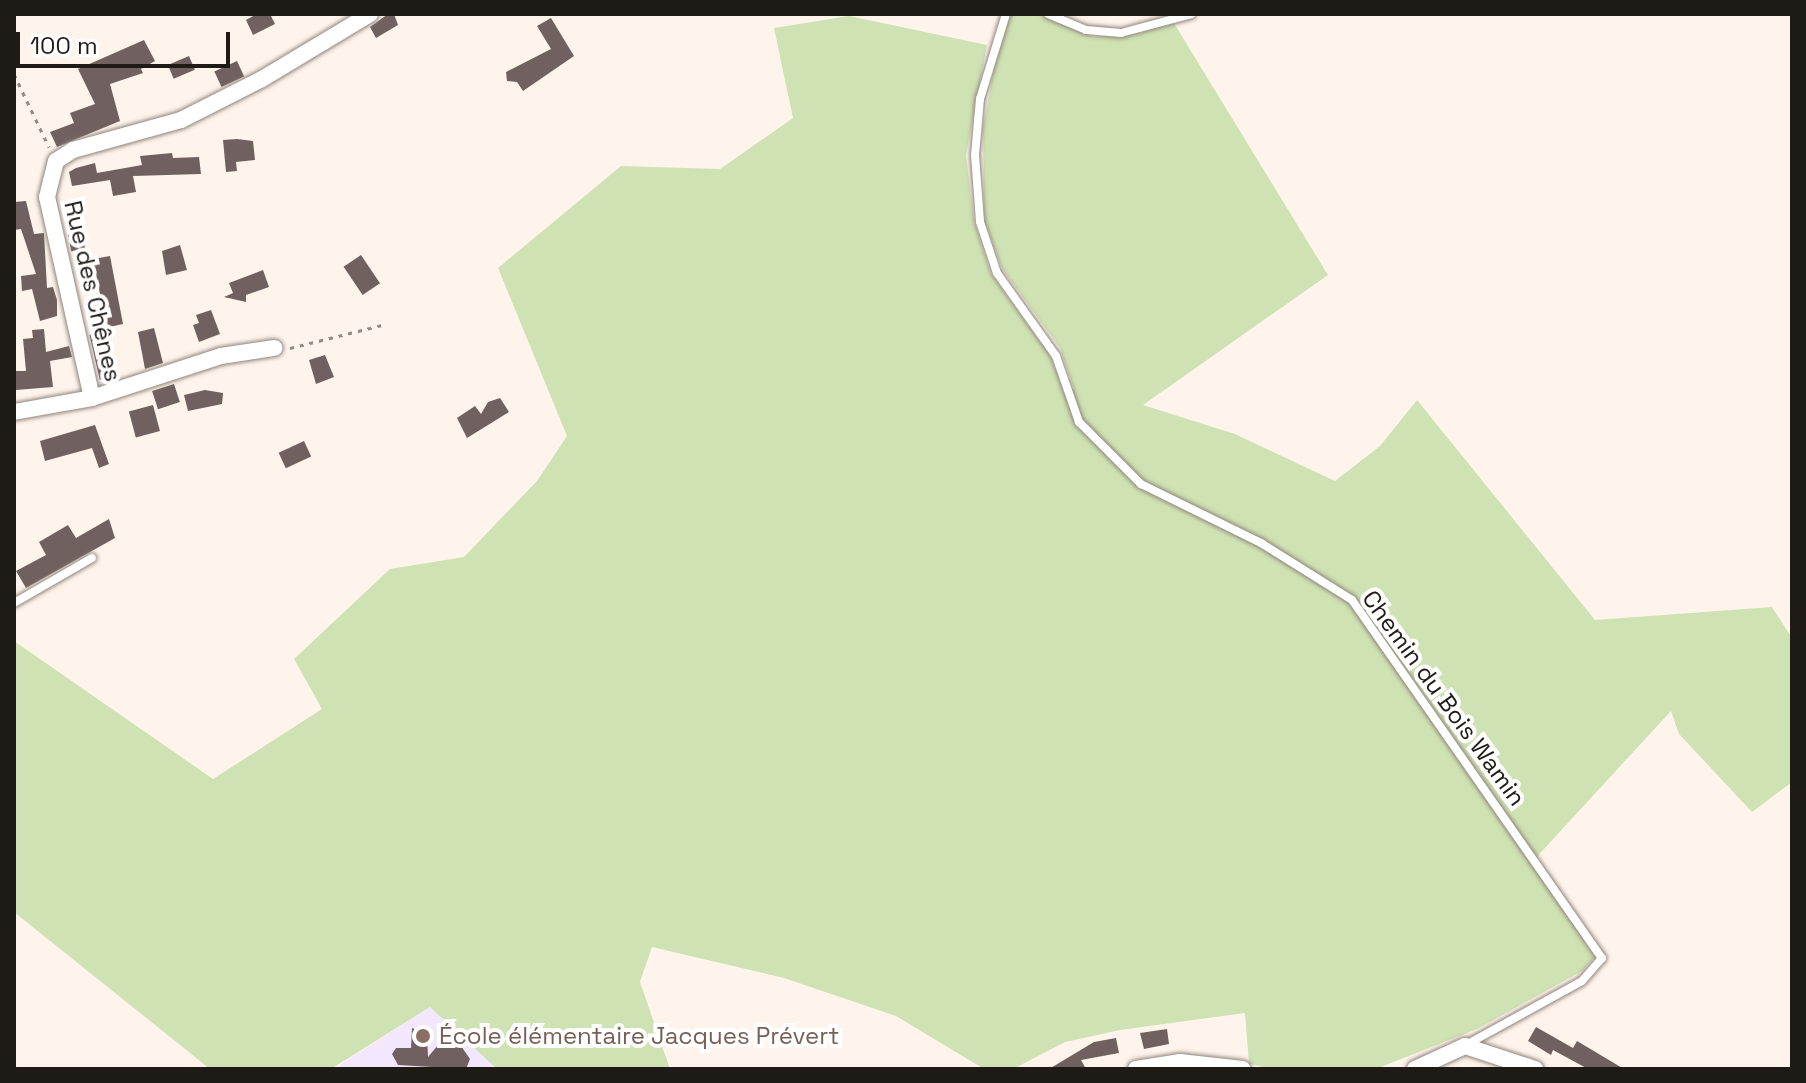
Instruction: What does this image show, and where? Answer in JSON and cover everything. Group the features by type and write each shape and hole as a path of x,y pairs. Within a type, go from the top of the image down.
{"street":[{"path":"56,161 73,150 181,120 262,79 370,14"},
{"name":"Rue des Chênes","path":"56,161 47,197 92,398"},
{"path":"14,412 92,398 221,356 274,348"},
{"path":"1415,1069 1465,1046 1535,1069"},
{"path":"1136,1069 1180,1062 1243,1069"}],"lane":[{"name":"Chemin du Bois Wamin","path":"1006,14 980,99 975,155 980,222 997,273 1056,356 1079,422 1141,484 1261,543 1352,600 1602,958 1582,981 1465,1046"},
{"path":"1048,14 1086,30 1121,33 1192,14"},
{"path":"14,603 92,558"}],"path":[{"path":"14,74 56,161"},
{"path":"274,348 382,325"}],"shaded area":[{"name":"École élémentaire Jacques Prévert","path":"430,1007 497,1069 340,1069 340,1065"}],"green space":[{"path":"1011,14 1040,14 1094,37 1141,33 1172,20 1328,275 1143,405 1235,434 1335,481 1380,446 1417,400 1595,620 1772,607 1792,638 1792,782 1752,812 1679,734 1671,711 1532,862 1595,957 1582,971 1477,1029 1376,1069 1273,1069 1249,1064 1245,1013 1120,1030 1065,1042 1015,1068 984,1069 896,1016 784,978 652,947 640,982 670,1069 497,1069 430,1007 331,1069 210,1069 14,912 14,641 213,779 322,709 294,659 390,569 464,557 537,481 567,436 498,268 621,166 720,169 793,118 774,28 849,16 987,45 966,155 974,221 991,274 1051,357 1064,393 1074,389 1060,348 1003,270 984,220 983,128 999,43"}],"building":[{"path":"257,14 270,14 275,24 253,35 246,20"},
{"path":"388,14 394,14 398,25 376,38 370,27"},
{"path":"551,18 574,56 523,91 517,82 507,81 506,72 551,49 537,26"},
{"path":"144,40 155,61 141,69 143,73 110,84 120,121 57,147 50,132 74,123 70,113 95,104 78,69"},
{"path":"189,56 195,70 174,79 168,65"},
{"path":"237,61 244,76 222,87 214,72"},
{"path":"223,140 253,141 255,160 236,162 237,171 226,172"},
{"path":"172,153 173,158 199,157 201,174 133,176 136,192 113,196 110,180 72,186 69,172 76,168 95,163 97,173 142,165 140,156"},
{"path":"26,201 34,234 44,233 47,288 53,287 57,300 57,316 40,321 32,289 22,291 21,276 36,274 21,229 14,230 14,202"},
{"path":"79,220 85,248 71,251 65,223"},
{"path":"180,245 187,270 166,275 162,251"},
{"path":"361,255 380,283 363,295 344,267"},
{"path":"110,256 123,324 100,329 93,306 102,304 93,259"},
{"path":"263,270 269,287 246,295 246,302 224,297 233,293 229,283"},
{"path":"211,310 220,334 199,342 193,325 199,323 196,315"},
{"path":"154,328 163,363 145,369 138,332"},
{"path":"44,329 46,352 69,346 72,357 50,361 53,387 16,390 15,371 26,371 23,339 33,338 32,330"},
{"path":"106,331 116,376 100,380 89,335"},
{"path":"325,355 334,377 316,384 309,360"},
{"path":"174,384 180,402 158,409 152,391"},
{"path":"205,390 223,393 222,404 188,411 184,395"},
{"path":"500,398 509,412 467,438 457,418 475,406 481,414 488,402"},
{"path":"153,405 160,431 136,438 129,411"},
{"path":"95,425 109,464 99,468 92,448 45,461 40,441"},
{"path":"304,441 311,456 286,468 279,453"},
{"path":"109,519 115,538 26,588 16,571 46,555 39,542 68,525 76,538"},
{"path":"1536,1027 1573,1048 1577,1041 1624,1069 1588,1069 1553,1050 1551,1055 1528,1041"},
{"path":"412,1028 427,1034 428,1057 444,1038 459,1043 470,1059 466,1069 398,1065 392,1054 396,1048 411,1048"},
{"path":"1167,1029 1169,1044 1144,1049 1140,1033"},
{"path":"1116,1038 1119,1053 1081,1060 1086,1069 1049,1069 1094,1042"}],"place":[{"name":"École élémentaire Jacques Prévert","path":"423,1036"}]}
